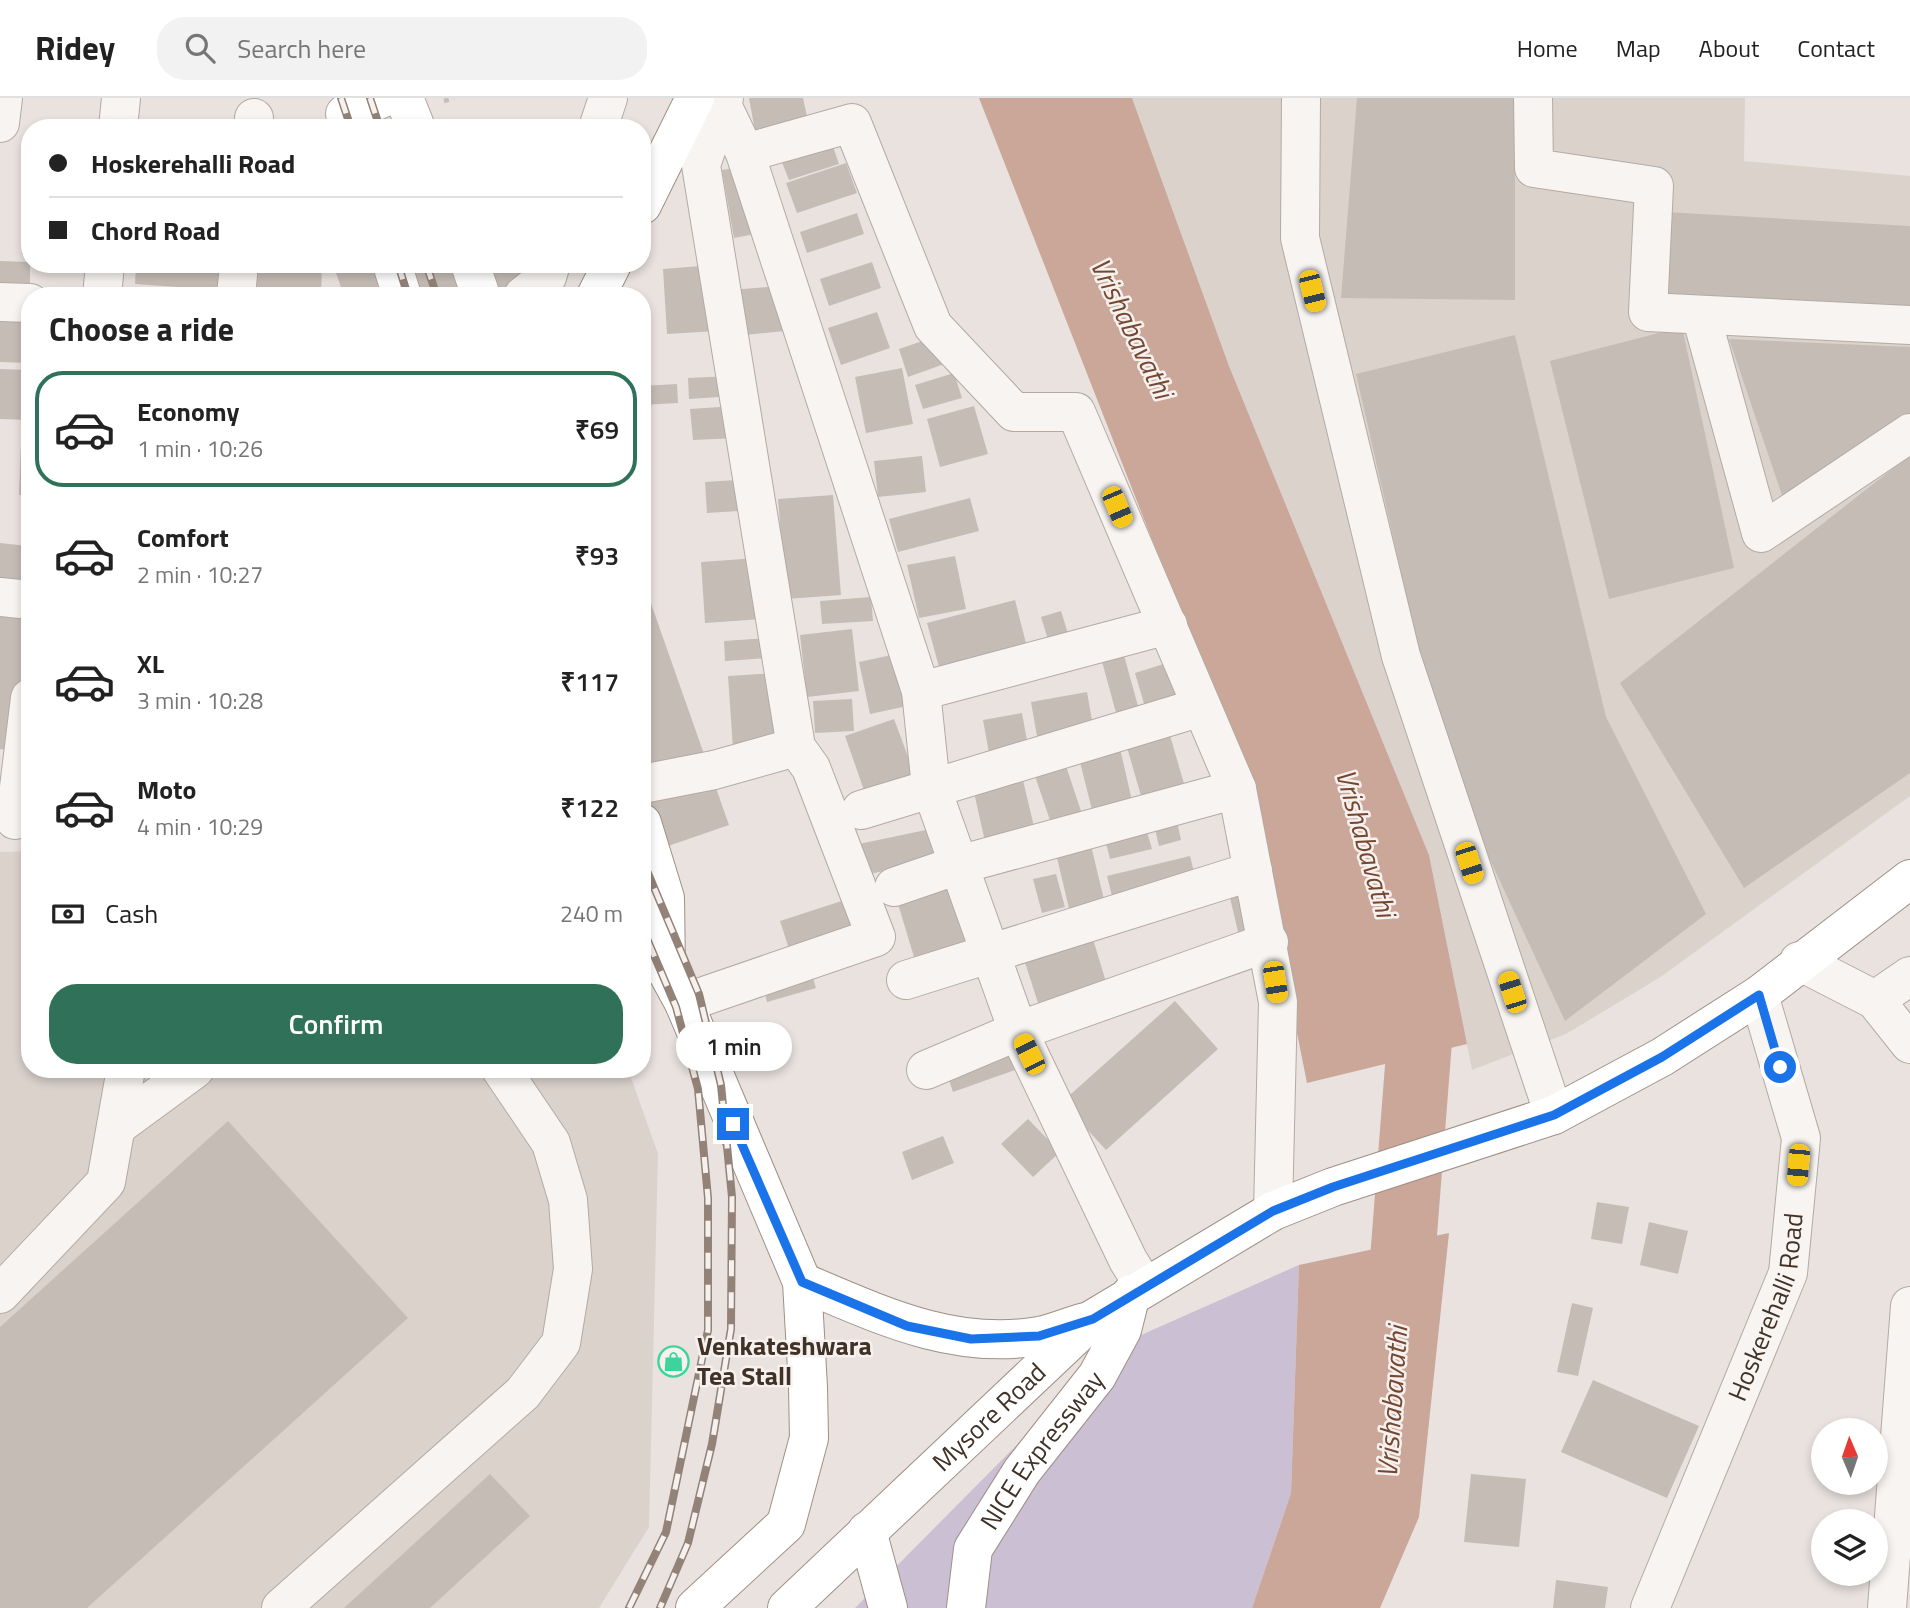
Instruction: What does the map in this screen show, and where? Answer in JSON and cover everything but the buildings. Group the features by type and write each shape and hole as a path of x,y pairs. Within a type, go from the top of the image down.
{"main road":[{"path":"345,113 383,98"},
{"path":"404,98 412,119"},
{"path":"651,192 714,100"},
{"path":"651,853 665,898 654,957 684,1003 802,1282 809,1438 786,1524 695,1608"},
{"name":"Mysore Road","path":"787,1608 1093,1319 1273,1211 1333,1187 1547,1117 1662,1057 1759,995 1799,961 1910,879"},
{"path":"802,1282 907,1326 971,1339 1039,1336 1093,1319"},
{"name":"NICE Expressway","path":"966,1608 973,1549 1022,1471 1097,1376 1122,1330 1138,1290"},
{"path":"867,1531 888,1608"}],"street":[{"path":"0,123 3,98"},
{"path":"119,119 121,98"},
{"path":"601,119 608,98"},
{"path":"1301,98 1300,239 1401,656 1547,1117"},
{"path":"1533,98 1534,168 1654,186 1648,312 1910,325"},
{"path":"714,100 745,153 921,691 931,787 958,865 1018,1031 1128,1260 1138,1290"},
{"path":"684,1003 876,937 811,768 796,747 701,165 714,100"},
{"path":"745,153 852,123 933,326 1014,412 1076,412 1237,789 1269,942 1278,1002 1273,1211"},
{"path":"534,287 548,273"},
{"path":"0,302 21,303"},
{"path":"1701,315 1761,533 1910,433"},
{"path":"0,597 21,599"},
{"path":"921,691 1168,625"},
{"path":"861,810 1201,707"},
{"path":"651,782 714,770 796,747"},
{"path":"15,820 21,771"},
{"path":"894,887 958,865 1237,789"},
{"path":"906,981 990,951 1253,871"},
{"path":"926,1070 1018,1031 1269,942"},
{"path":"1799,961 1875,1000 1910,1044"},
{"path":"1875,1000 1910,976"},
{"name":"Hoskerehalli Road","path":"1650,1608 1788,1273 1801,1138 1759,995"},
{"path":"0,1294 106,1182 124,1078"},
{"path":"116,1126 183,1078"},
{"path":"281,1608 523,1393 561,1343 573,1269 568,1200 551,1143 507,1078"},
{"path":"1887,1608 1910,1306"}],"shaded area":[{"path":"1132,98 1745,98 1744,161 1910,176 1910,796 1659,978 1566,1034 1472,1070 1429,855 1229,366"},
{"path":"21,851 21,1078 631,1078 658,1154 649,1527 599,1608 0,1608 0,852"},
{"path":"1299,1265 1291,1493 1252,1608 855,1608 1114,1347"}],"water":[{"path":"979,98 1132,98 1229,366 1429,855 1467,1044 1307,1083 1247,782"},
{"path":"1449,1233 1419,1517 1380,1608 1252,1608 1291,1493 1299,1265"}],"waterway":[{"name":"Vrishabavathi","path":"1397,1331 1419,1047 1399,968"}],"railway":[{"path":"341,98 348,119"},
{"path":"370,98 377,119"},
{"path":"401,273 405,287"},
{"path":"429,273 434,287"},
{"path":"651,880 699,994 721,1085 732,1197 731,1329 712,1444 688,1543 660,1608"},
{"path":"629,1608 666,1532 708,1330 708,1198 698,1089 676,1007 651,948"}],"place":[{"name":"Venkateshwara Tea Stall","path":"674,1361"}],"route":[{"path":"733,1124 802,1282 907,1326 971,1339 1039,1336 1093,1319 1273,1211 1333,1187 1554,1115 1662,1057 1759,995 1780,1067"}]}
